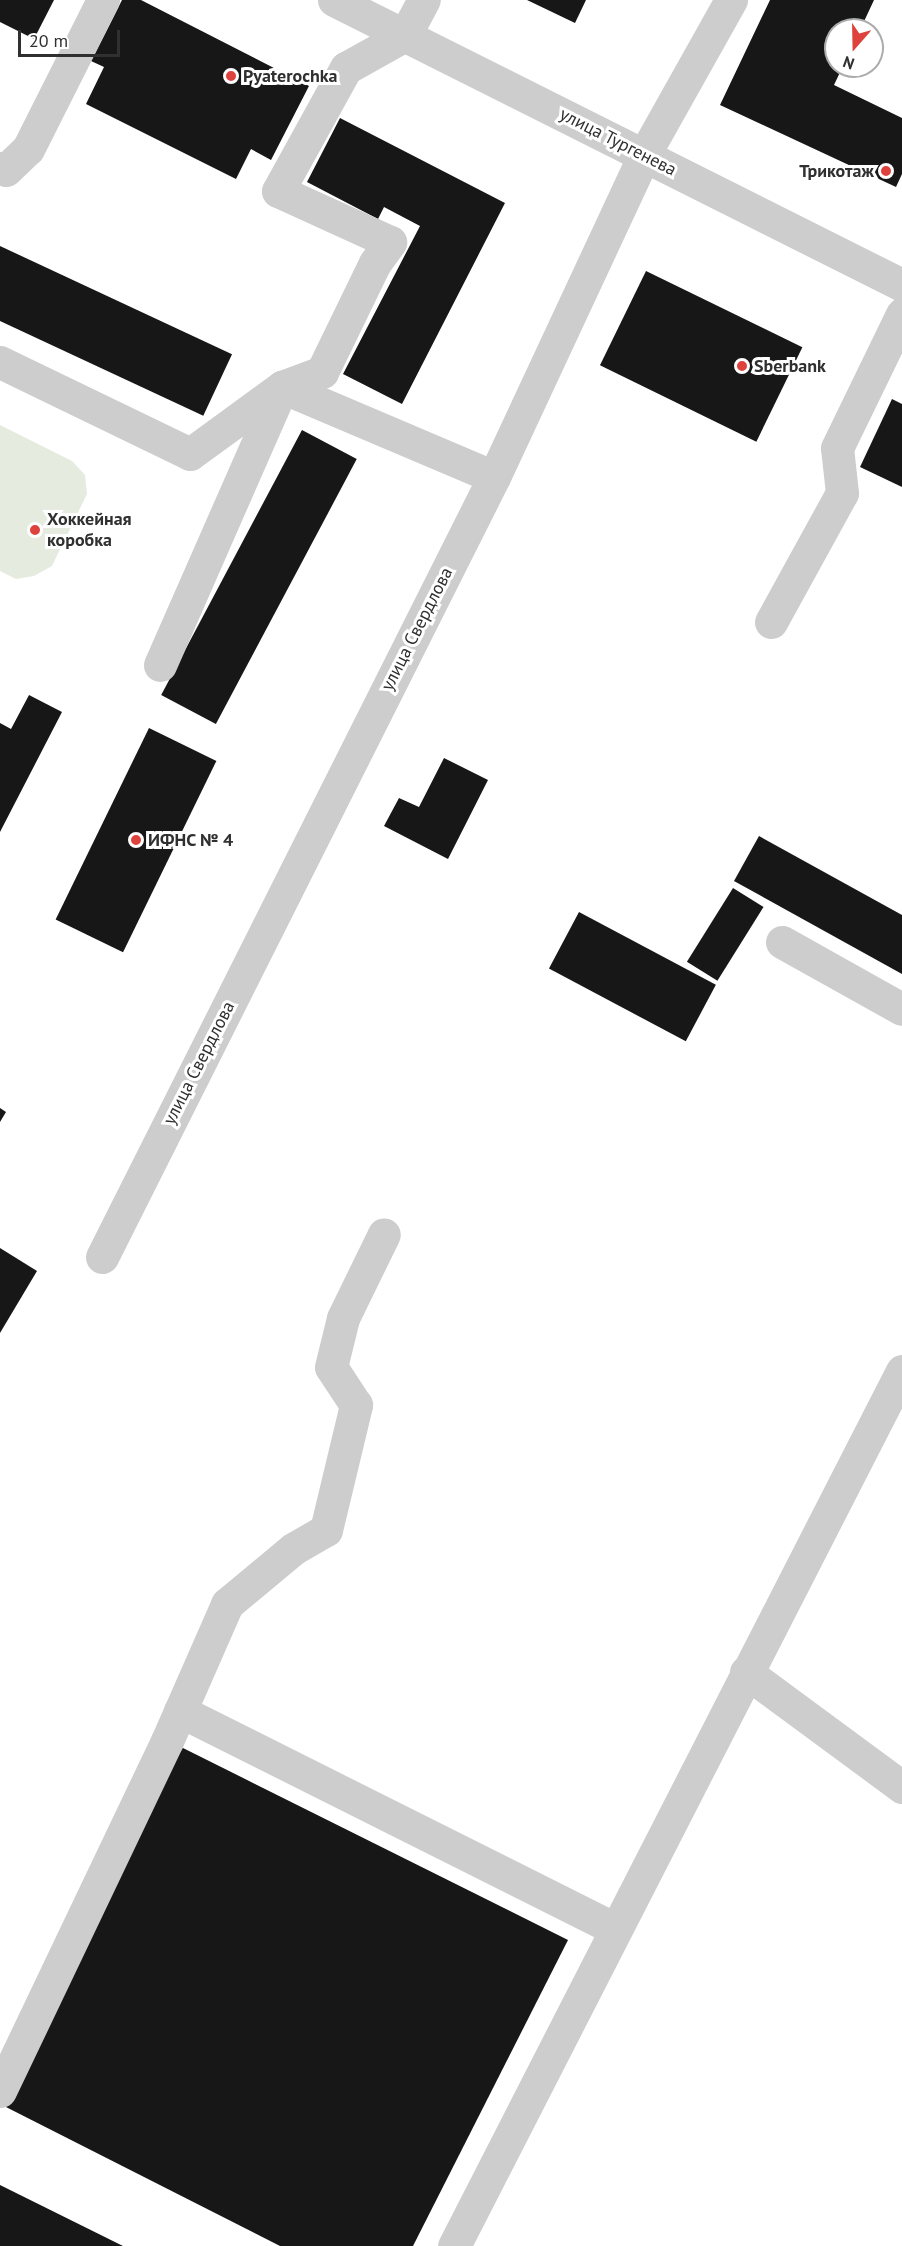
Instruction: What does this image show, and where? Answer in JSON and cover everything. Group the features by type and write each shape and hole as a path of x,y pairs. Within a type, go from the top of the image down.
{"street":[{"path":"0,168 6,170 28,149 103,0"},
{"name":"улица Тургенева","path":"334,0 902,285"},
{"path":"0,362 190,454 282,387 322,372 375,263 390,242 278,191 346,68 405,35 424,0"},
{"name":"улица Свердлова","path":"102,1257 494,477 644,155 730,0"},
{"path":"771,622 842,493 837,448 902,314"},
{"path":"282,387 494,477"},
{"path":"160,665 282,387"},
{"path":"782,942 902,1009"},
{"path":"0,2091 180,1711 227,1604 293,1549 326,1530 356,1405 331,1367 342,1318 384,1234"},
{"path":"454,2246 614,1928 902,1371"},
{"path":"746,1672 902,1787"},
{"path":"180,1711 614,1928"}],"shaded area":[{"name":"Хоккейная коробка","path":"0,425 72,461 85,475 87,494 52,566 34,576 16,579 0,571"}],"building":[{"path":"0,0 54,0 34,39 0,22"},
{"path":"122,0 141,0 309,86 271,160 251,149 236,179 86,104 104,67 91,61"},
{"path":"527,0 586,0 575,23"},
{"path":"770,0 874,0 866,18 824,18 824,78 837,78 834,85 902,118 902,174 896,187 720,105"},
{"path":"340,118 505,203 402,404 343,374 420,226 384,207 378,219 307,182"},
{"path":"0,246 232,354 203,416 0,321"},
{"path":"646,271 802,347 756,442 600,365"},
{"path":"892,399 902,404 902,487 860,467"},
{"path":"302,430 357,459 216,724 161,695"},
{"path":"29,695 62,712 0,832 0,723 11,729"},
{"name":"ИФНС № 4","path":"149,728 216,761 123,952 56,919"},
{"path":"444,758 488,780 448,859 384,826 399,798 419,807"},
{"path":"759,836 902,915 902,974 734,881"},
{"path":"733,888 764,907 717,981 687,962"},
{"path":"579,912 716,985 686,1041 549,969"},
{"path":"0,1108 6,1112 0,1122"},
{"path":"0,1248 37,1271 0,1333"},
{"path":"181,1747 568,1940 413,2246 280,2246 2,2105"},
{"path":"0,2185 123,2246 0,2246"}],"place":[{"name":"Pyaterochka","path":"231,76"},
{"name":"Трикотаж","path":"886,171"},
{"name":"Sberbank","path":"742,366"},
{"name":"Хоккейная коробка","path":"35,530"},
{"name":"ИФНС № 4","path":"136,840"}]}
